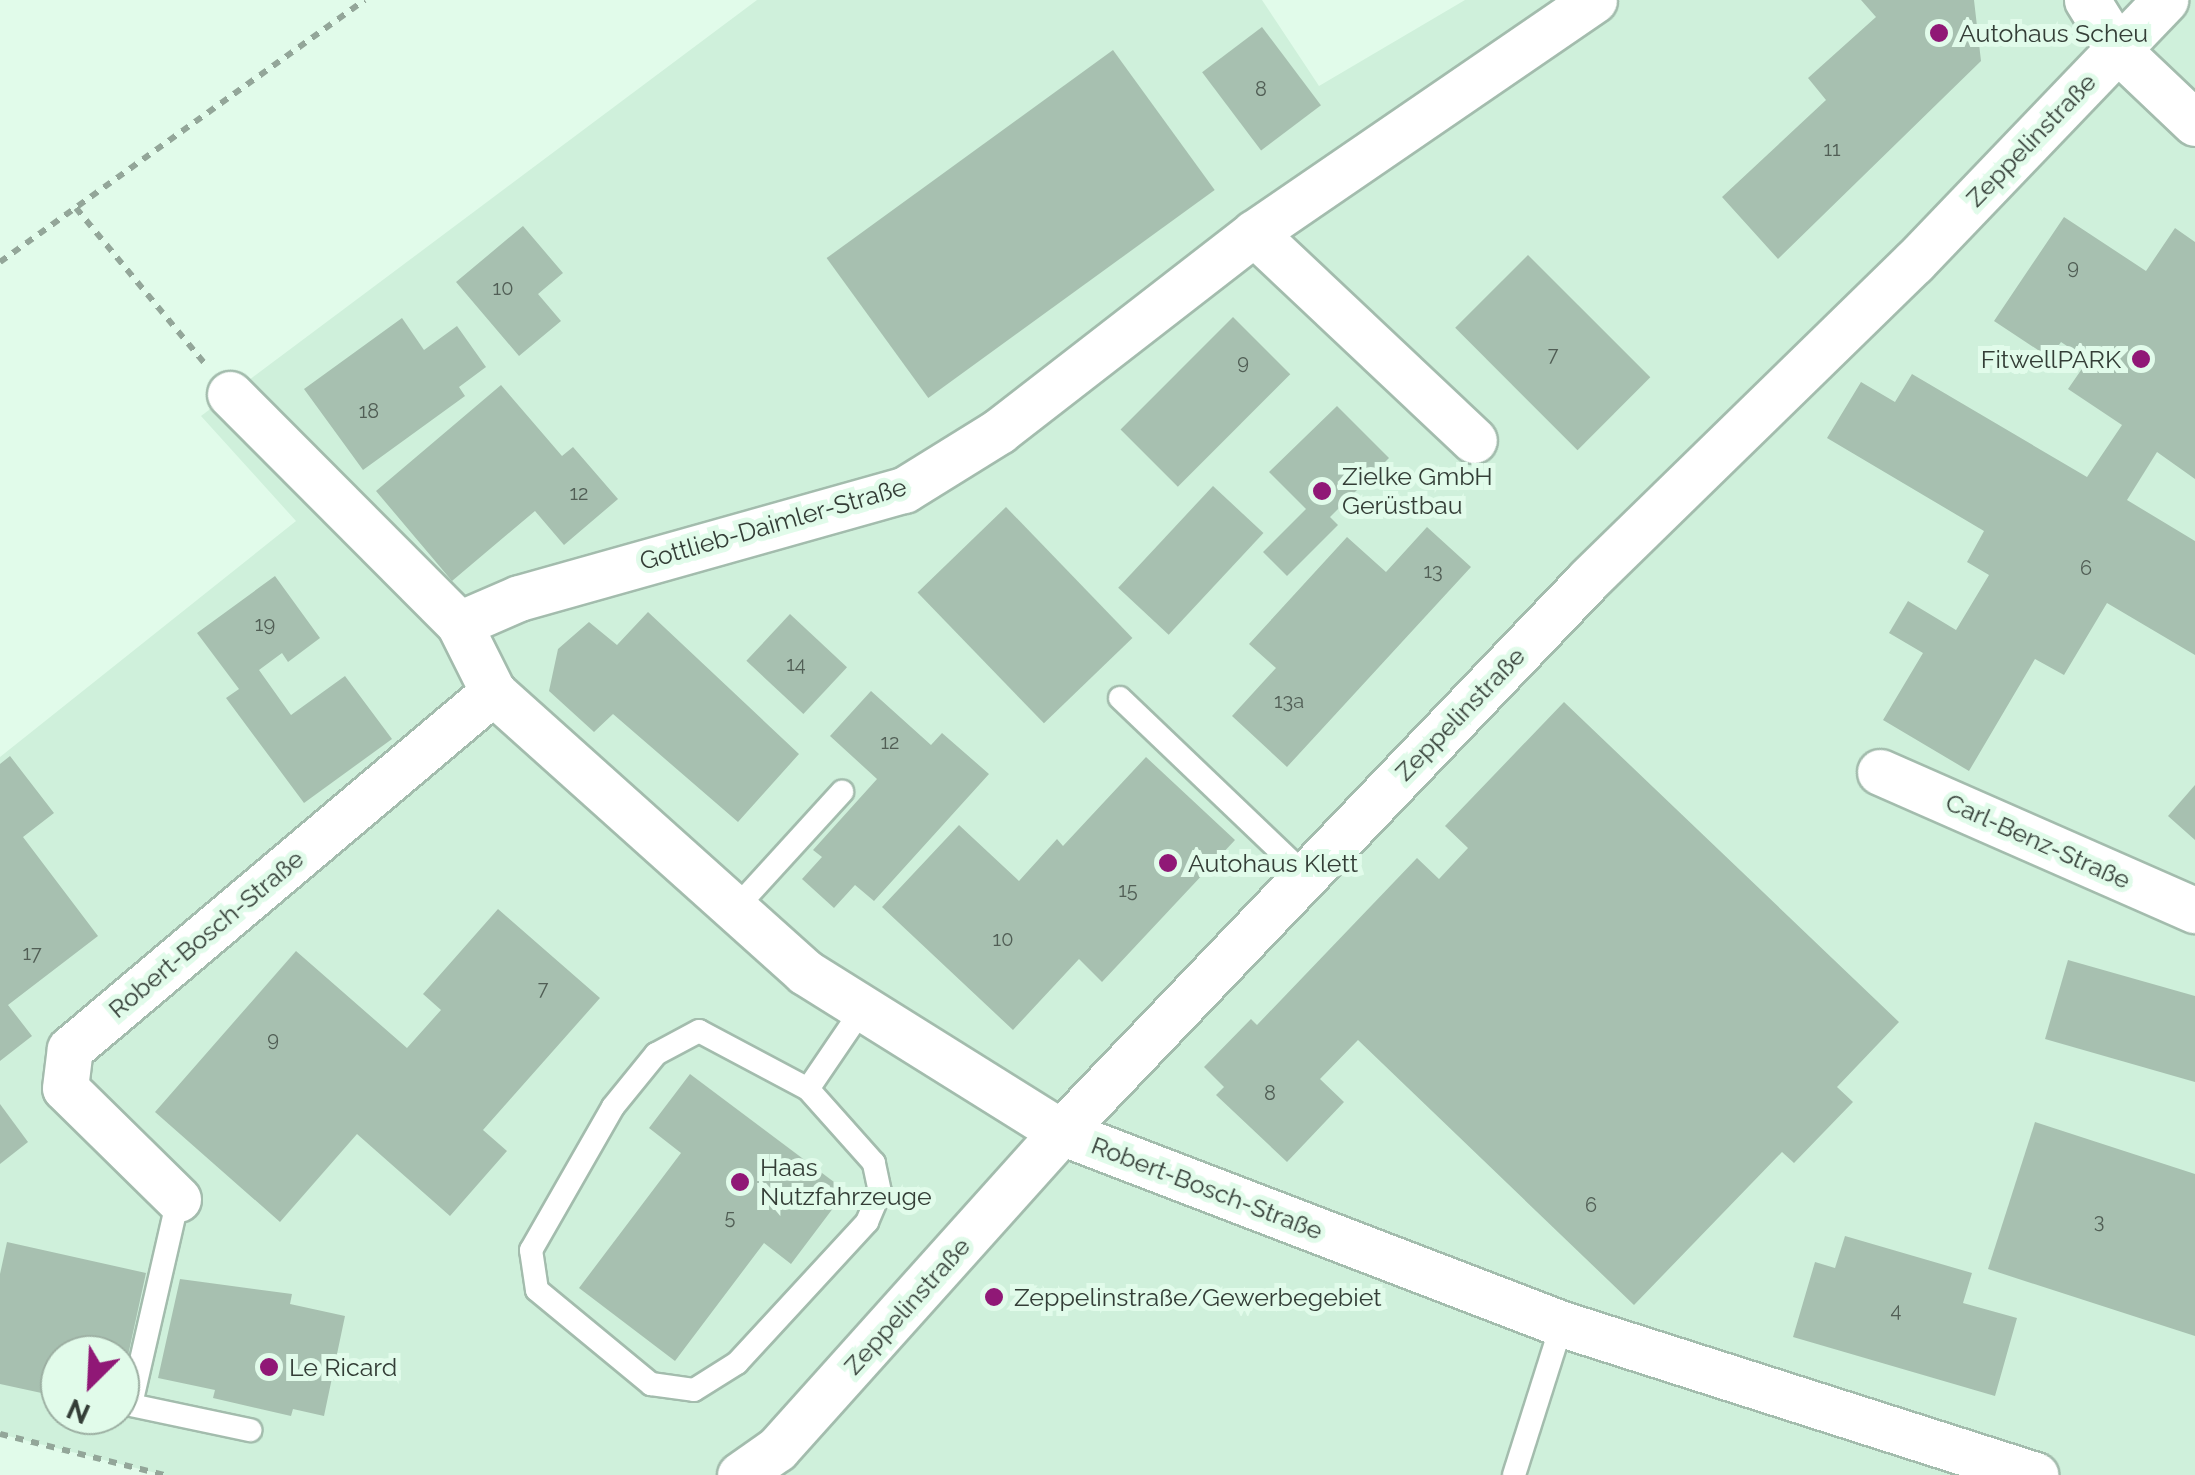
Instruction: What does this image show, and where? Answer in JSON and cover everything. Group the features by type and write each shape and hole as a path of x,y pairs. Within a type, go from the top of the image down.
{"street":[{"name":"Gottlieb-Daimler-Straße","path":"459,624 519,598 904,490 999,431 1254,233 1594,0"},
{"path":"2088,0 2118,50 2195,123"},
{"name":"Zeppelinstraße","path":"740,1475 771,1462 1061,1132 1589,579 1914,262 2165,0"},
{"path":"1254,233 1474,440"},
{"name":"Robert-Bosch-Straße","path":"230,394 459,624 494,692 805,972 1061,1132 1562,1324 2035,1475"},
{"name":"Robert-Bosch-Straße","path":"178,1199 65,1088 70,1049 494,692"},
{"name":"Carl-Benz-Straße","path":"1880,772 2195,910"}],"lane":[{"path":"1120,698 1306,876"},
{"path":"735,909 842,792"},
{"path":"808,1089 863,1008"},
{"path":"699,1031 808,1089 874,1163 880,1192 867,1222 737,1363 694,1390 651,1384 537,1290 531,1250 613,1107 656,1054 699,1031"},
{"path":"178,1199 132,1405 250,1430"},
{"path":"1514,1475 1562,1324"}],"path":[{"path":"0,262 365,0"},
{"path":"76,208 230,394"},
{"path":"0,1434 164,1475"}],"shaded area":[{"path":"757,0 1262,0 1319,86 1465,0 2195,0 2195,1475 164,1475 0,1434 0,757 296,521 201,416"}],"building":[{"path":"1861,0 1974,0 1981,61 1778,259 1722,197 1826,100 1808,78 1876,17"},
{"path":"1262,27 1321,105 1261,150 1202,72"},
{"path":"1113,50 1215,190 928,398 827,258"},
{"path":"2064,217 2146,271 2175,228 2195,242 2195,479 2157,452 2127,500 2195,541 2195,655 2107,603 2064,675 2035,659 1969,771 1883,720 1923,653 1889,633 1908,601 1956,630 1989,575 1967,562 1984,531 1827,438 1861,382 1895,402 1912,374 2087,477 2122,425 2068,389 2088,360 2061,342 2050,358 1994,321"},
{"path":"523,226 563,273 538,294 561,321 519,356 456,282"},
{"path":"1528,255 1650,377 1577,450 1455,328"},
{"path":"1233,317 1290,374 1178,487 1121,429"},
{"path":"402,318 424,350 457,326 486,367 459,387 465,396 363,470 304,389"},
{"path":"501,385 562,456 573,447 618,499 564,545 535,511 452,581 376,491"},
{"name":"Zielke GmbH Gerüstbau","path":"1337,406 1389,458 1330,517 1338,525 1287,576 1263,552 1306,509 1269,472"},
{"path":"1213,486 1263,533 1169,635 1118,588"},
{"path":"1006,507 1132,638 1044,723 918,592"},
{"path":"1427,527 1471,567 1287,767 1232,716 1276,668 1249,644 1347,537 1386,572"},
{"path":"275,576 320,638 288,662 282,653 259,670 291,715 345,676 392,739 304,803 226,698 239,689 197,633"},
{"path":"648,612 799,754 738,822 613,714 594,732 549,691 558,649 589,622 617,645"},
{"path":"790,614 847,667 803,714 746,661"},
{"path":"871,691 931,745 942,733 989,774 874,901 855,885 834,908 802,879 822,857 813,850 877,779 830,736"},
{"path":"1564,702 1899,1022 1837,1087 1853,1102 1794,1163 1782,1152 1634,1305 1358,1040 1320,1079 1344,1102 1287,1162 1216,1095 1224,1087 1204,1067 1251,1019 1257,1025 1417,858 1439,879 1468,848 1445,826"},
{"path":"10,756 54,813 23,837 98,936 8,1005 32,1036 0,1061 0,764"},
{"path":"1146,757 1235,840 1102,982 1079,959 1013,1030 882,907 959,825 1019,881 1057,839 1063,846"},
{"path":"2195,785 2195,840 2168,816"},
{"path":"498,909 600,998 483,1130 507,1151 450,1216 357,1134 280,1222 155,1112 296,951 407,1048 441,1010 423,994"},
{"path":"2068,960 2195,996 2195,1082 2045,1039"},
{"path":"690,1074 846,1191 791,1264 764,1243 675,1361 579,1288 681,1153 649,1128"},
{"path":"0,1104 28,1142 0,1164"},
{"path":"2035,1122 2195,1174 2195,1336 1988,1269"},
{"path":"1845,1236 1972,1273 1963,1303 2017,1318 1995,1396 1793,1337 1815,1262 1835,1268"},
{"path":"7,1242 146,1273 132,1335 40,1335 40,1393 0,1384 0,1274"},
{"path":"180,1279 292,1294 290,1304 345,1316 324,1416 293,1409 291,1416 213,1398 215,1390 158,1378"}],"place":[{"name":"Autohaus Scheu","path":"1939,33"},
{"name":"FitwellPARK","path":"2141,359"},
{"name":"Zielke GmbH Gerüstbau","path":"1322,491"},
{"name":"Autohaus Klett","path":"1168,863"},
{"name":"Haas Nutzfahrzeuge","path":"740,1182"},
{"name":"Zeppelinstraße/Gewerbegebiet","path":"994,1297"},
{"name":"Le Ricard","path":"269,1367"}]}
